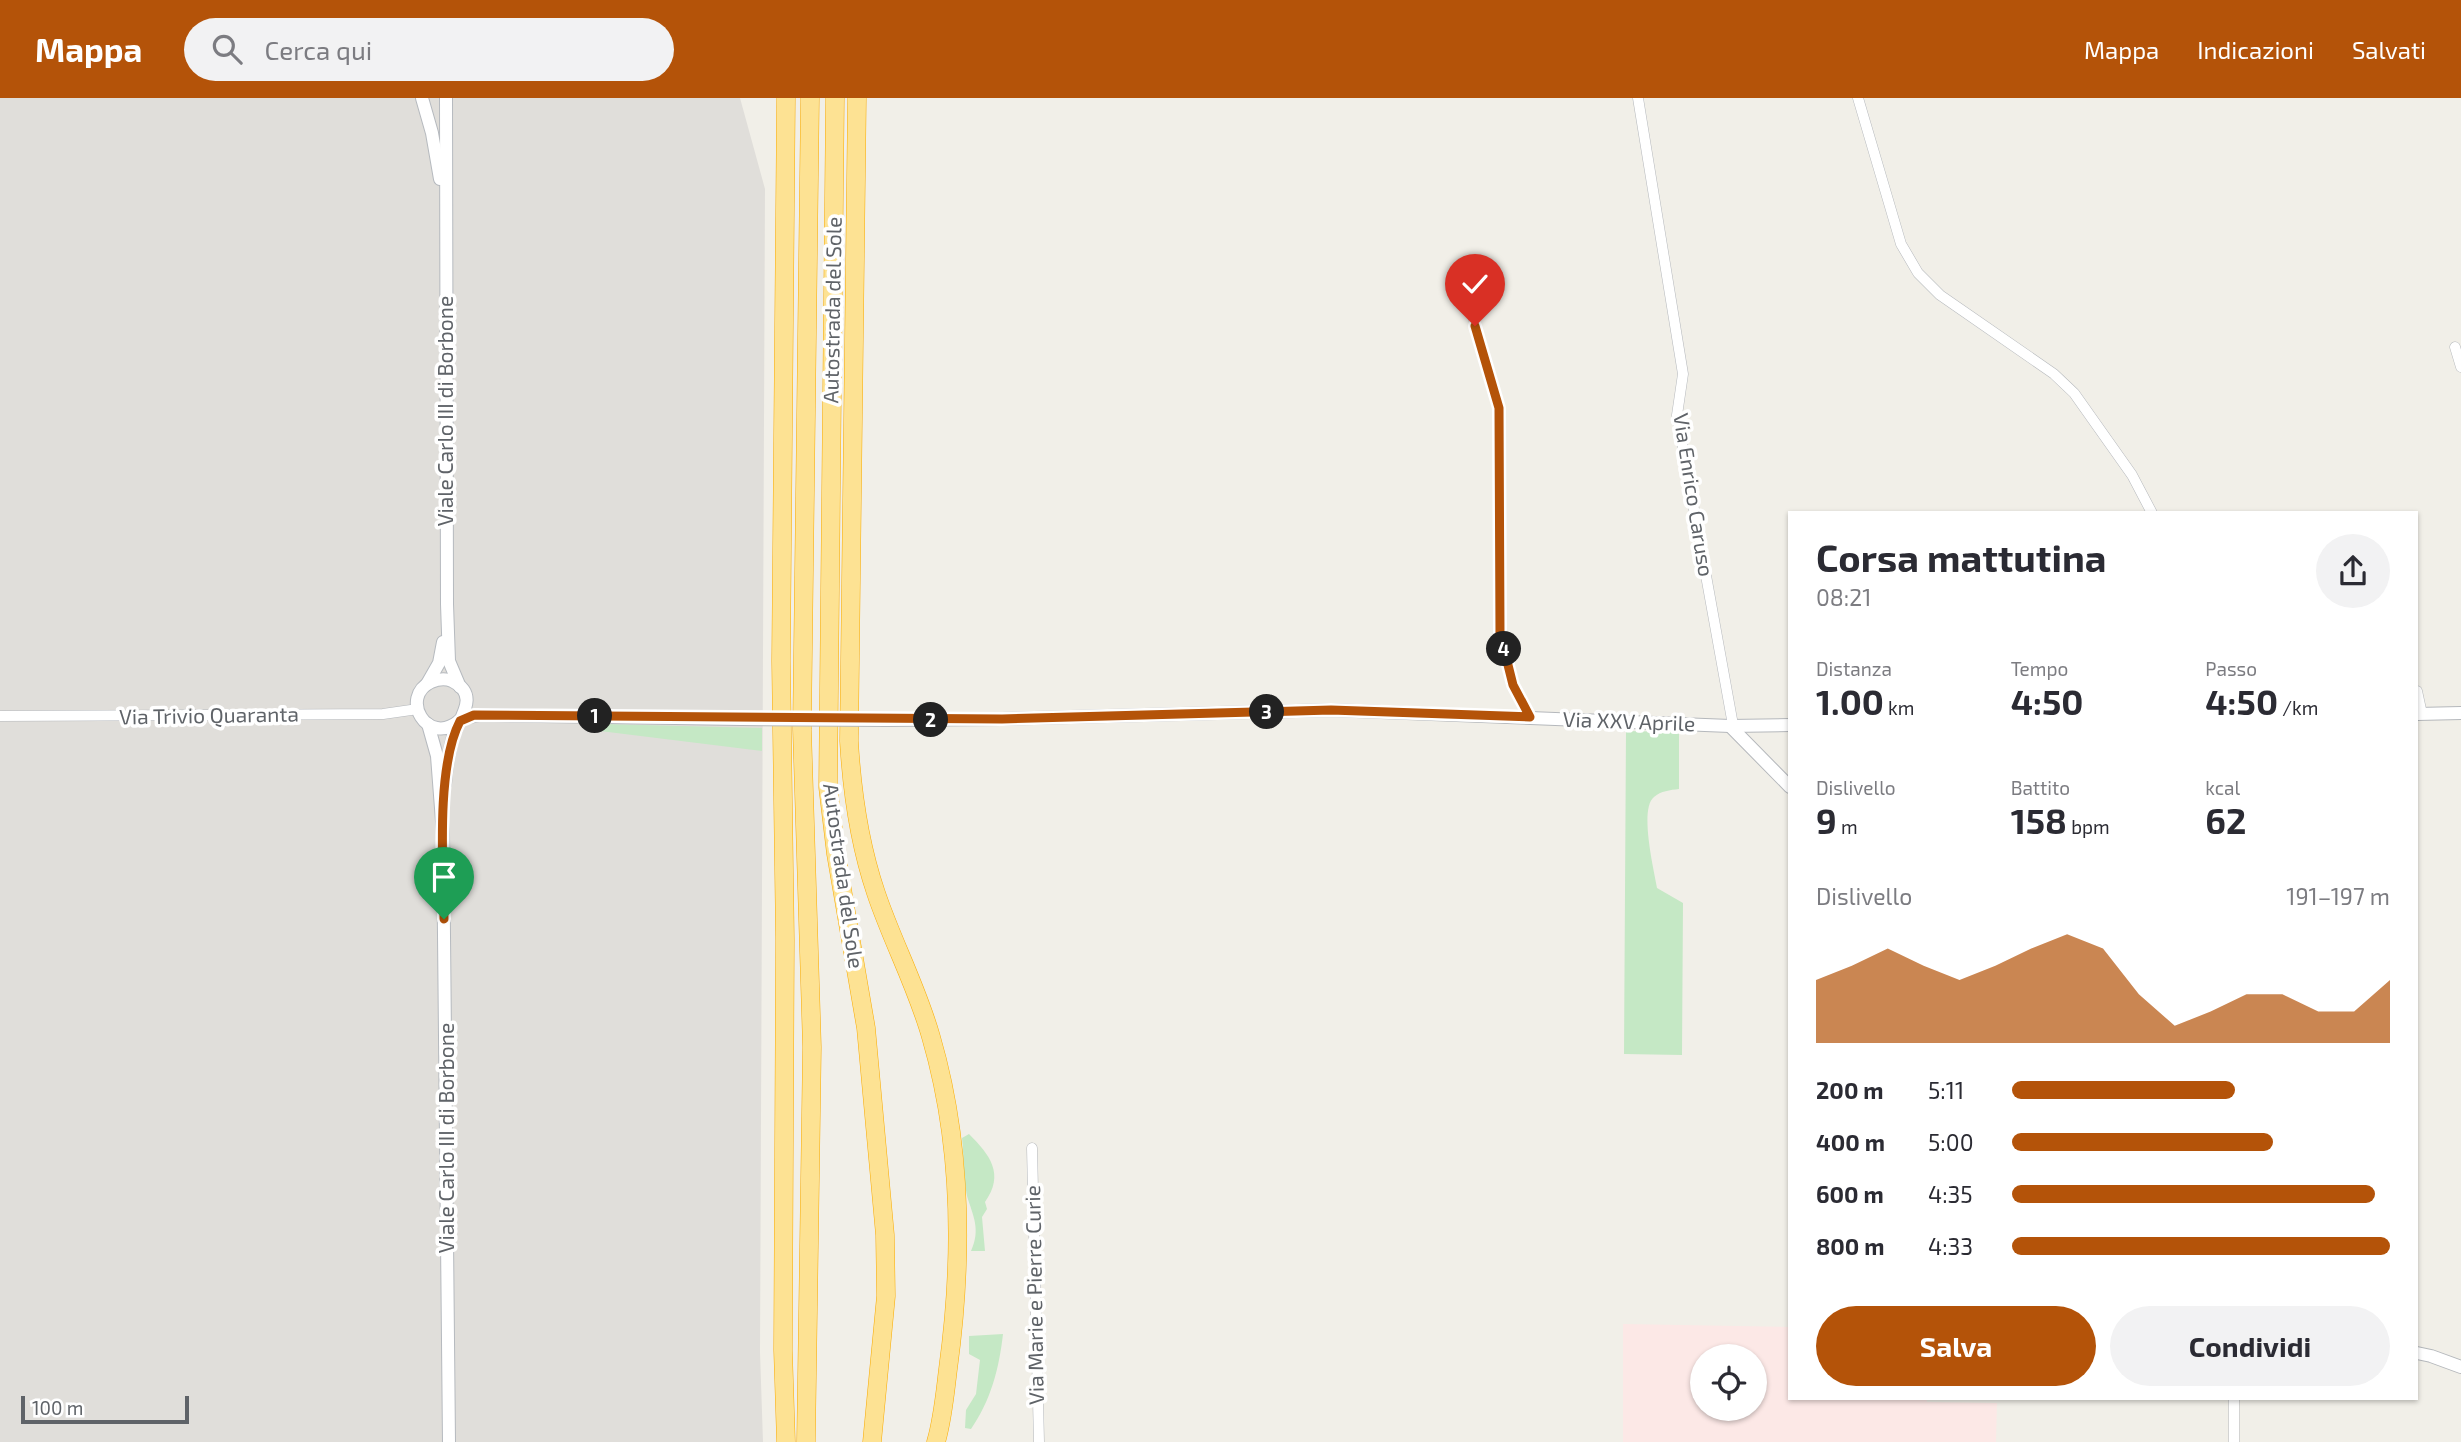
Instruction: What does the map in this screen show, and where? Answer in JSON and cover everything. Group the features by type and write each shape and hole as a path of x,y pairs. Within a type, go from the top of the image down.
{"highway":[{"path":"786,98 781,661 785,940 783,1350 786,1442"},
{"name":"Autostrada del Sole","path":"806,1442 812,1047 802,715 810,98"},
{"name":"Autostrada del Sole","path":"835,98 828,787 836,854 866,1028 885,1235 886,1296 872,1442"},
{"path":"857,98 849,741 856,815 864,852 876,894 931,1035 951,1119 956,1313 942,1423 936,1442"}],"main road":[{"name":"Viale Carlo III di Borbone","path":"422,98 432,133 446,219"},
{"name":"Viale Carlo III di Borbone","path":"443,834 449,756 467,708 449,661 447,604 446,98"},
{"name":"Viale Carlo III di Borbone","path":"447,604 439,663 419,695 418,709 428,724 437,756 443,834 449,1442"},
{"path":"427,684 441,679 448,680 462,690"},
{"name":"Via XXV Aprile","path":"462,690 477,708 502,715"},
{"name":"Via XXV Aprile","path":"460,721 474,715 886,720 1331,710 1788,725"},
{"path":"2419,714 2461,713"},
{"path":"428,724 444,729 460,721"},
{"path":"1731,725 1788,785"},
{"path":"2418,1353 2461,1367"}],"street":[{"name":"Via Enrico Caruso","path":"1638,98 1683,374 1677,415 1731,725"},
{"path":"1858,98 1901,244 1918,273 1940,295 2054,374 2074,393 2132,475 2151,511"},
{"path":"1471,298 1475,326 1499,408 1500,633 1513,685 1530,717"},
{"path":"2455,347 2461,367"},
{"name":"Via Trivio Quaranta","path":"0,716 383,714 418,709"},
{"name":"Via Marie e Pierre Curie","path":"1032,1148 1039,1442"},
{"path":"2234,1400 2234,1442"}],"shaded area":[{"path":"0,98 740,98 765,189 760,1352 763,1442 0,1442"},
{"path":"1623,1324 1788,1327 1788,1400 1997,1403 1996,1442 1623,1442"}],"green space":[{"path":"604,724 762,728 762,751 600,731"},
{"path":"1626,731 1679,732 1679,789 1654,797 1650,804 1648,826 1657,888 1683,903 1682,1055 1624,1054"},
{"path":"969,1134 989,1157 994,1174 994,1183 985,1202 987,1209 982,1217 985,1251 971,1251 976,1229 967,1196 962,1138"},
{"path":"1003,1334 989,1395 971,1429 965,1428 966,1410 976,1394 980,1360 969,1354 969,1336"}],"route":[{"path":"444,919 443,834 449,756 455,729 460,721 474,715 886,720 1331,710 1530,717 1513,685 1500,633 1501,428 1494,388 1475,326"}]}
